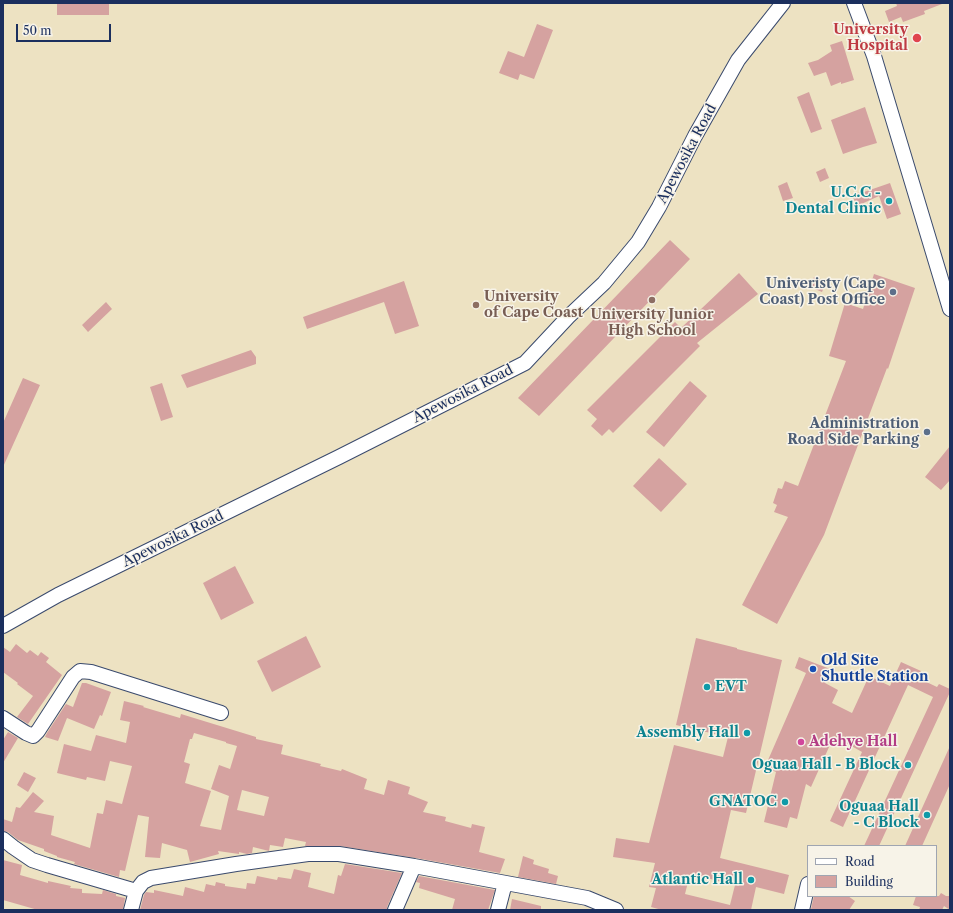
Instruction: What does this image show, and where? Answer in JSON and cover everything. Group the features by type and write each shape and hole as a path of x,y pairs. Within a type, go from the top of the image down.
{"street":[{"name":"Apewosika Road","path":"3,626 58,595 339,457 525,363 568,317 604,283 638,242 660,207 695,136 738,60 783,3"},
{"path":"854,3 874,56 950,309"},
{"path":"3,718 26,733 34,736 73,676 80,671 91,672 221,713"},
{"path":"3,839 32,860 136,891"},
{"path":"131,910 136,891 143,882 151,878 308,854 339,854 414,866 587,898 616,910"},
{"path":"395,910 414,866"},
{"path":"498,910 505,883"},
{"path":"802,910 807,888"}],"building":[{"path":"57,3 109,3 109,15 57,15"},
{"path":"896,3 942,4 924,11 925,14 903,22 901,17 889,22 885,11 897,6"},
{"path":"537,24 553,30 534,79 520,74 518,80 499,73 508,51 524,57"},
{"path":"842,41 854,80 841,84 841,82 831,86 826,72 814,76 808,63 818,60 832,51 830,45"},
{"path":"809,92 822,129 811,133 797,97"},
{"path":"865,107 877,143 843,154 831,120"},
{"path":"825,168 829,178 820,182 816,172"},
{"path":"787,182 793,198 783,201 778,186"},
{"name":"U.C.C - Dental Clinic","path":"890,183 901,214 887,219 879,196 857,206 852,195"},
{"path":"670,240 690,259 539,416 518,398"},
{"path":"739,273 758,294 697,343 700,346 613,433 609,429 602,436 591,426 597,419 587,410 675,322 681,328"},
{"path":"874,274 915,288 888,369 887,368 824,535 777,624 742,605 788,517 774,512 777,505 773,503 778,488 782,489 785,481 798,486 846,361 829,356 845,303 863,309"},
{"path":"814,277 826,282 822,292 810,287"},
{"path":"404,281 419,326 395,334 384,302 307,329 303,317"},
{"path":"106,302 112,309 88,332 82,325"},
{"path":"251,350 256,357 256,364 187,388 181,375"},
{"path":"23,378 40,385 3,467 3,423"},
{"path":"690,381 707,396 664,447 646,432"},
{"path":"162,383 173,417 161,421 150,387"},
{"path":"950,446 950,480 941,490 925,477"},
{"path":"659,458 687,484 661,512 633,486"},
{"path":"235,566 254,603 221,620 203,583"},
{"path":"306,636 321,667 272,692 257,661"},
{"path":"696,638 782,660 746,813 731,810 720,858 789,875 784,894 756,887 751,910 662,910 651,907 656,888 649,887 655,863 613,857 616,838 649,843 674,745 723,757 728,737 676,725","holes":["690,874 735,885 730,905 685,894"]},
{"path":"16,644 27,653 30,650 38,656 41,652 49,658 46,662 62,675 28,724 17,717 33,696 3,672 3,647 10,652"},
{"path":"799,657 830,669 825,683 838,690 832,703 852,713 869,676 890,686 901,662 921,671 918,678 937,687 939,684 950,689 950,692 879,845 864,845 933,697 908,685 843,827 830,821 862,752 834,736 811,787 806,784 797,819 790,817 787,828 764,822 776,772 765,767 806,673 795,668"},
{"path":"82,683 111,692 102,716 100,715 94,729 67,718 58,741 45,737 66,704 73,707"},
{"path":"124,701 180,718 181,714 256,737 256,739 283,745 281,754 321,764 320,766 341,771 342,769 367,779 364,789 384,795 388,780 410,787 408,794 428,802 423,812 446,817 445,821 471,828 472,824 485,827 479,852 505,859 500,873 340,846 305,846 306,842 285,838 283,847 270,845 269,851 253,847 252,853 247,854 218,851 219,854 190,862 187,850 162,843 160,858 145,857 149,817 138,815 125,871 120,870 119,877 74,864 75,862 57,857 44,851 44,849 18,840 8,832 3,831 3,819 12,822 16,807 20,808 33,792 44,801 34,812 54,816 51,835 90,848 97,813 103,814 106,800 122,804 132,766 110,761 105,781 87,777 86,780 57,773 64,744 91,751 96,735 126,743 130,722 120,720","holes":["194,733 237,746 230,769 219,765 211,789 229,796 221,830 200,826 211,791 185,783 190,764 184,762 190,739 192,739","242,790 269,797 264,816 237,810"]},
{"path":"8,732 18,738 3,763 3,740"},
{"name":"Oguaa Hall - C Block","path":"950,746 950,784 922,845 905,845"},
{"path":"24,772 36,778 28,792 17,785"},
{"path":"523,856 534,860 533,864 549,869 548,873 558,876 556,884 518,877"},
{"path":"3,860 22,865 20,875 48,883 48,881 71,886 70,888 82,889 82,893 102,894 103,890 116,894 116,896 125,898 123,910 38,910 3,900"},
{"path":"345,864 402,873 387,910 140,910 146,892 154,893 154,890 183,896 185,887 204,892 206,884 215,886 216,882 225,884 225,886 246,889 247,883 255,884 257,876 277,880 278,877 291,879 294,869 311,873 308,887 334,894 338,875 341,876"},
{"path":"419,876 495,890 488,910 452,910 455,899 419,888 420,883 416,882"},
{"path":"941,893 946,896 950,896 950,910 944,906 942,910 919,910 920,907 913,905 916,897 939,896"},
{"path":"814,897 849,897 855,901 849,910 811,909"},
{"path":"512,899 541,906 541,910 510,910"}],"place":[{"name":"University Hospital","path":"917,38"},
{"name":"U.C.C - Dental Clinic","path":"889,201"},
{"name":"Univeristy (Cape Coast) Post Office","path":"893,292"},
{"name":"University Junior High School","path":"652,300"},
{"name":"University of Cape Coast","path":"476,305"},
{"name":"Administration Road Side Parking","path":"927,432"},
{"name":"Old Site Shuttle Station","path":"813,669"},
{"name":"EVT","path":"707,687"},
{"name":"Assembly Hall","path":"747,733"},
{"name":"Adehye Hall","path":"801,742"},
{"name":"Oguaa Hall - B Block","path":"908,765"},
{"name":"GNATOC","path":"785,802"},
{"name":"Oguaa Hall - C Block","path":"927,815"},
{"name":"Atlantic Hall","path":"751,880"}]}
